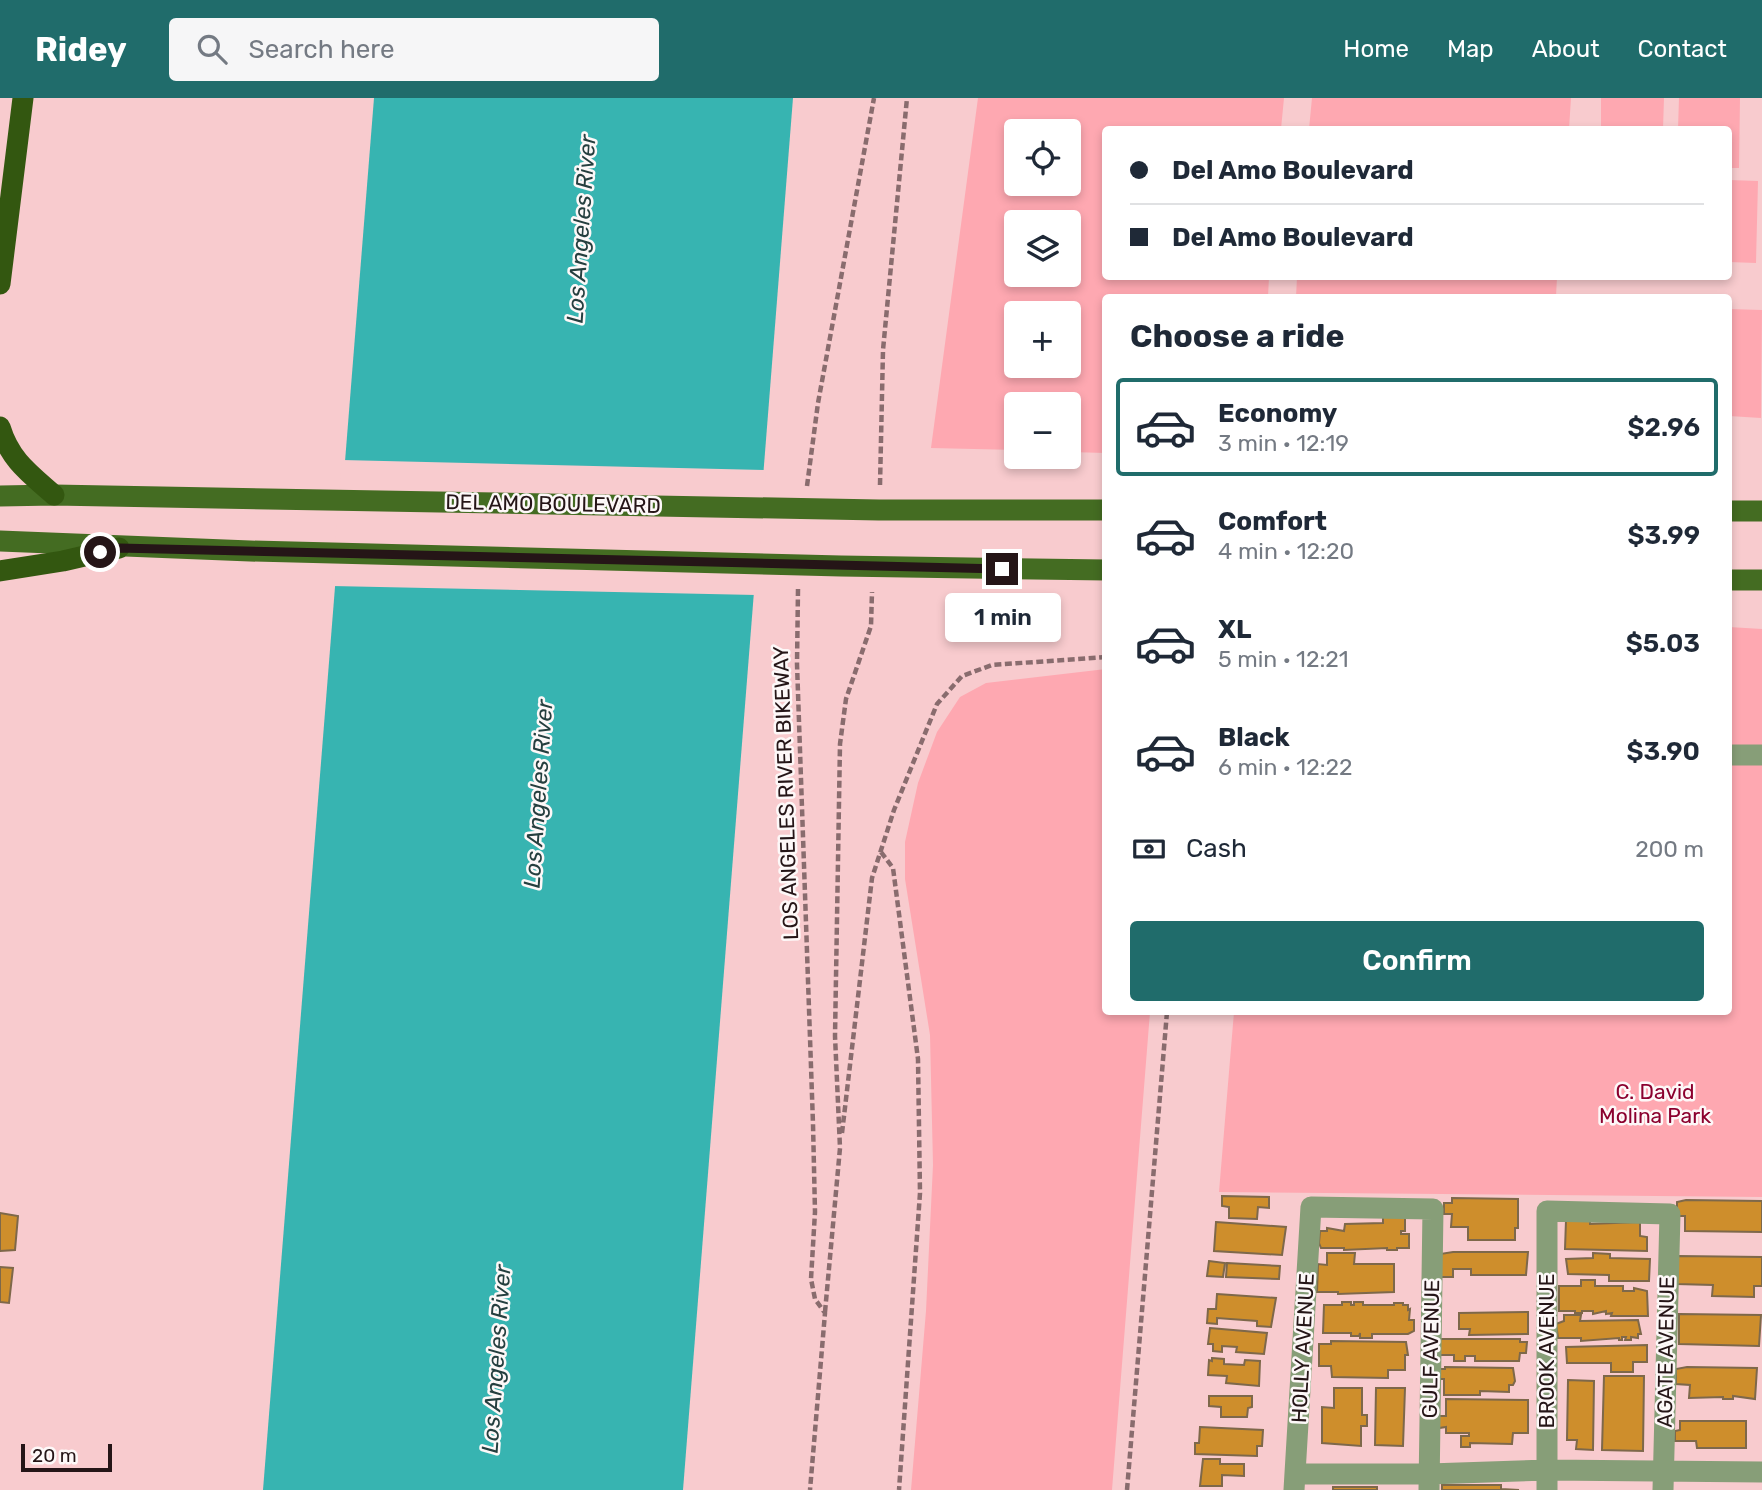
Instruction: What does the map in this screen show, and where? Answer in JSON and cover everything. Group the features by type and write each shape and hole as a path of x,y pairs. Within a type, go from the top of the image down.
{"highway":[{"path":"0,284 23,98"},
{"path":"0,427 5,444 20,466 54,495"},
{"path":"0,571 63,561 119,548"}],"main road":[{"name":"DEL AMO BOULEVARD","path":"0,496 879,510 1102,510"},
{"path":"1732,511 1762,511"},
{"path":"0,541 119,548 872,567 1102,570"},
{"path":"1732,580 1762,580"}],"lane":[{"path":"1732,755 1762,755"},
{"name":"GULF AVENUE","path":"1311,1207 1433,1209 1429,1482"},
{"name":"HOLLY AVENUE","path":"1294,1482 1311,1207"},
{"name":"AGATE AVENUE","path":"1547,1212 1670,1214 1663,1481"},
{"name":"BROOK AVENUE","path":"1547,1212 1548,1480"},
{"path":"1294,1482 1663,1481 1762,1472"}],"path":[{"path":"806,496 818,403 874,98"},
{"path":"879,510 883,350 907,98"},
{"path":"840,1148 835,1036 840,744 846,699 871,626 872,567"},
{"name":"LOS ANGELES RIVER BIKEWAY","path":"798,588 797,664 814,1124 815,1212 811,1279 815,1299 825,1313 810,1490"},
{"path":"825,1313 840,1148 872,878 894,810 937,704 962,676 992,665 1102,657"},
{"path":"881,852 893,867 918,1059 920,1193 898,1490"},
{"path":"1126,1490 1167,1015"}],"green space":[{"path":"978,98 1284,98 1281,126 1102,126 1102,280 1269,280 1268,294 1102,294 1102,453 1081,452 1081,392 1004,392 1004,450 931,448"},
{"path":"1312,98 1571,98 1569,126 1309,126"},
{"path":"1601,98 1664,98 1663,126 1601,126"},
{"path":"1679,98 1740,98 1739,168 1732,168 1732,126 1678,126"},
{"path":"1732,180 1758,181 1756,263 1732,262"},
{"path":"1297,280 1557,280 1556,294 1296,294"},
{"path":"1732,309 1762,310 1761,418 1732,416"},
{"name":"C. David Molina Park","path":"1732,627 1762,629 1762,1197 1219,1192 1234,1015 1732,1015"},
{"path":"1102,669 1102,1015 1150,1015 1112,1490 911,1490 926,1311 933,1165 930,1035 905,879 905,842 918,783 937,732 960,697 986,683"}],"water":[{"name":"Los Angeles River","path":"374,98 793,98 683,1490 263,1490"}],"pier":[{"path":"342,460 766,470 756,595 332,586"}],"building":[{"path":"1222,1196 1269,1197 1269,1208 1258,1207 1257,1219 1229,1218 1229,1207 1222,1206"},
{"path":"1452,1198 1518,1199 1518,1228 1515,1228 1515,1240 1468,1240 1468,1227 1451,1227 1452,1214 1444,1214 1444,1203 1452,1203"},
{"path":"1762,1201 1762,1232 1685,1231 1685,1216 1677,1216 1677,1202"},
{"path":"0,1213 18,1216 15,1250 0,1251"},
{"path":"1383,1214 1405,1217 1405,1231 1401,1231 1401,1234 1409,1234 1409,1248 1321,1248 1320,1231 1327,1231 1327,1228 1344,1231 1345,1224 1383,1223"},
{"path":"1566,1220 1590,1221 1590,1224 1640,1222 1640,1236 1647,1237 1647,1251 1565,1249"},
{"path":"1216,1222 1286,1227 1282,1255 1214,1251"},
{"path":"1528,1252 1526,1275 1471,1275 1471,1269 1453,1269 1453,1277 1439,1277 1440,1254"},
{"path":"1327,1253 1355,1253 1354,1264 1394,1264 1394,1292 1317,1292 1318,1264 1327,1265"},
{"path":"1593,1253 1610,1254 1610,1258 1650,1259 1649,1281 1609,1281 1609,1275 1568,1274 1566,1259 1593,1258"},
{"path":"1678,1256 1762,1257 1762,1286 1754,1286 1754,1297 1712,1296 1713,1285 1677,1284"},
{"path":"1209,1261 1225,1263 1223,1277 1207,1276"},
{"path":"1227,1263 1280,1266 1279,1279 1226,1277"},
{"path":"0,1267 13,1268 9,1303 0,1302"},
{"path":"1581,1280 1595,1280 1595,1286 1623,1286 1623,1291 1634,1291 1634,1288 1647,1291 1648,1316 1611,1316 1612,1313 1606,1314 1606,1311 1593,1314 1593,1311 1559,1311 1559,1286 1581,1286"},
{"path":"1217,1294 1276,1298 1271,1327 1257,1326 1257,1321 1217,1318 1217,1324 1207,1323 1208,1309 1216,1309"},
{"path":"1342,1302 1351,1302 1351,1305 1354,1305 1354,1302 1363,1302 1363,1305 1408,1305 1409,1320 1414,1320 1414,1331 1408,1334 1372,1334 1372,1338 1360,1338 1360,1333 1359,1336 1351,1336 1351,1333 1323,1333 1324,1305 1342,1305"},
{"path":"1528,1312 1528,1334 1469,1335 1470,1329 1459,1329 1459,1313"},
{"path":"1679,1314 1761,1315 1759,1346 1679,1344"},
{"path":"1564,1315 1581,1315 1580,1321 1638,1320 1641,1334 1638,1334 1638,1338 1631,1337 1631,1340 1625,1340 1626,1337 1622,1337 1622,1340 1581,1341 1581,1338 1558,1338 1556,1324 1564,1321"},
{"path":"1210,1328 1267,1333 1264,1354 1236,1352 1237,1347 1222,1346 1222,1352 1213,1351 1213,1344 1208,1344"},
{"path":"1439,1339 1520,1339 1520,1342 1527,1342 1526,1353 1520,1353 1519,1361 1475,1361 1475,1356 1465,1356 1465,1361 1454,1361 1454,1355 1439,1355"},
{"path":"1331,1341 1406,1342 1408,1355 1405,1355 1405,1370 1388,1370 1388,1378 1332,1377 1331,1366 1319,1366 1319,1344 1331,1344"},
{"path":"1647,1345 1647,1362 1633,1362 1633,1372 1611,1372 1611,1363 1567,1363 1566,1347"},
{"path":"1212,1358 1224,1359 1224,1364 1244,1365 1245,1360 1260,1361 1259,1386 1226,1383 1227,1376 1208,1375 1209,1360 1212,1361"},
{"path":"1513,1368 1515,1381 1513,1385 1509,1385 1509,1392 1480,1391 1480,1395 1444,1395 1444,1379 1440,1379 1440,1369"},
{"path":"1757,1368 1755,1399 1733,1396 1733,1399 1689,1398 1690,1385 1676,1384 1676,1369"},
{"path":"1604,1376 1644,1376 1643,1451 1602,1450"},
{"path":"1568,1380 1594,1381 1593,1450 1576,1449 1577,1440 1567,1440"},
{"path":"1334,1388 1362,1388 1362,1415 1367,1415 1367,1426 1361,1426 1361,1446 1322,1443 1322,1407 1334,1408"},
{"path":"1376,1388 1405,1388 1403,1446 1375,1445"},
{"path":"1209,1396 1252,1396 1252,1407 1248,1408 1247,1417 1221,1417 1221,1407 1209,1406"},
{"path":"1446,1399 1528,1400 1528,1433 1513,1433 1512,1444 1470,1443 1470,1447 1461,1447 1461,1436 1469,1436 1469,1433 1446,1433 1446,1427 1439,1428 1439,1416 1446,1416"},
{"path":"1680,1421 1746,1421 1746,1448 1697,1448 1696,1441 1675,1441 1675,1431 1680,1430"},
{"path":"1200,1427 1263,1430 1262,1446 1257,1446 1257,1456 1195,1454"},
{"path":"1203,1459 1220,1459 1220,1464 1244,1464 1244,1476 1222,1475 1222,1486 1200,1486"},
{"path":"1442,1485 1501,1485 1501,1489 1519,1490 1442,1490"},
{"path":"1333,1487 1377,1487 1377,1490 1333,1490"}],"route":[{"path":"100,552 119,548 1002,569"}]}
